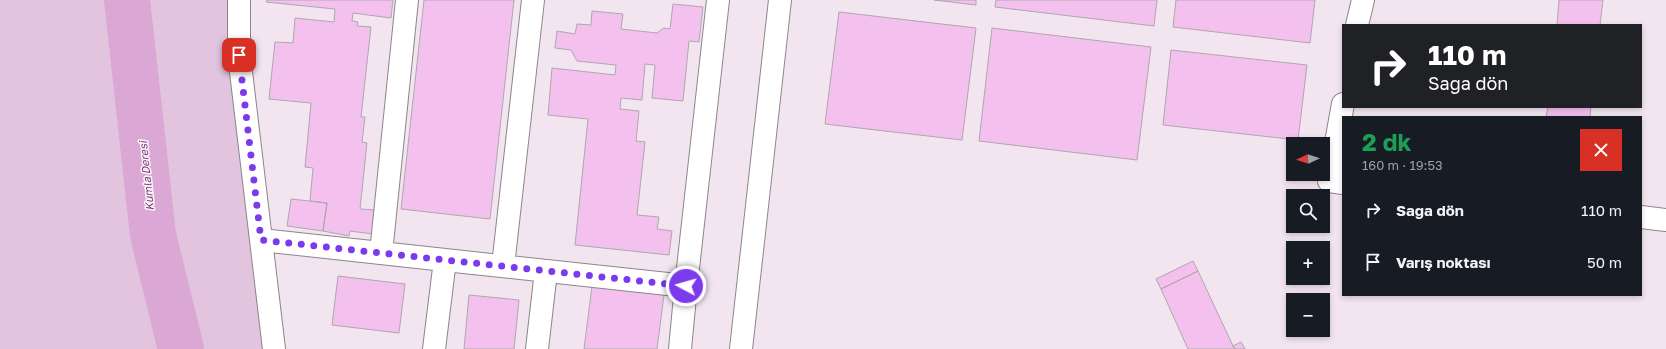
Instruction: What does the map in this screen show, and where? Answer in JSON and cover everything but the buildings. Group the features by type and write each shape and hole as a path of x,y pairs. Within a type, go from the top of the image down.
{"lane":[{"path":"239,0 239,55 274,349"},
{"path":"381,253 407,0"},
{"path":"503,266 533,0"},
{"path":"680,349 718,0"},
{"path":"741,349 780,0"},
{"path":"1357,24 1363,0"},
{"path":"1342,108 1329,181 1342,183"},
{"path":"1642,217 1666,220"},
{"path":"261,240 686,286"},
{"path":"434,349 445,260"},
{"path":"537,349 546,271"}],"shaded area":[{"path":"0,0 127,0 149,198 130,0 231,0 264,349 0,349"},
{"path":"223,0 1666,0 1666,349 264,349"}],"waterway":[{"name":"Kumla Deresi","path":"127,0 153,235 181,349"}],"route":[{"path":"239,55 261,240 686,286"}]}
